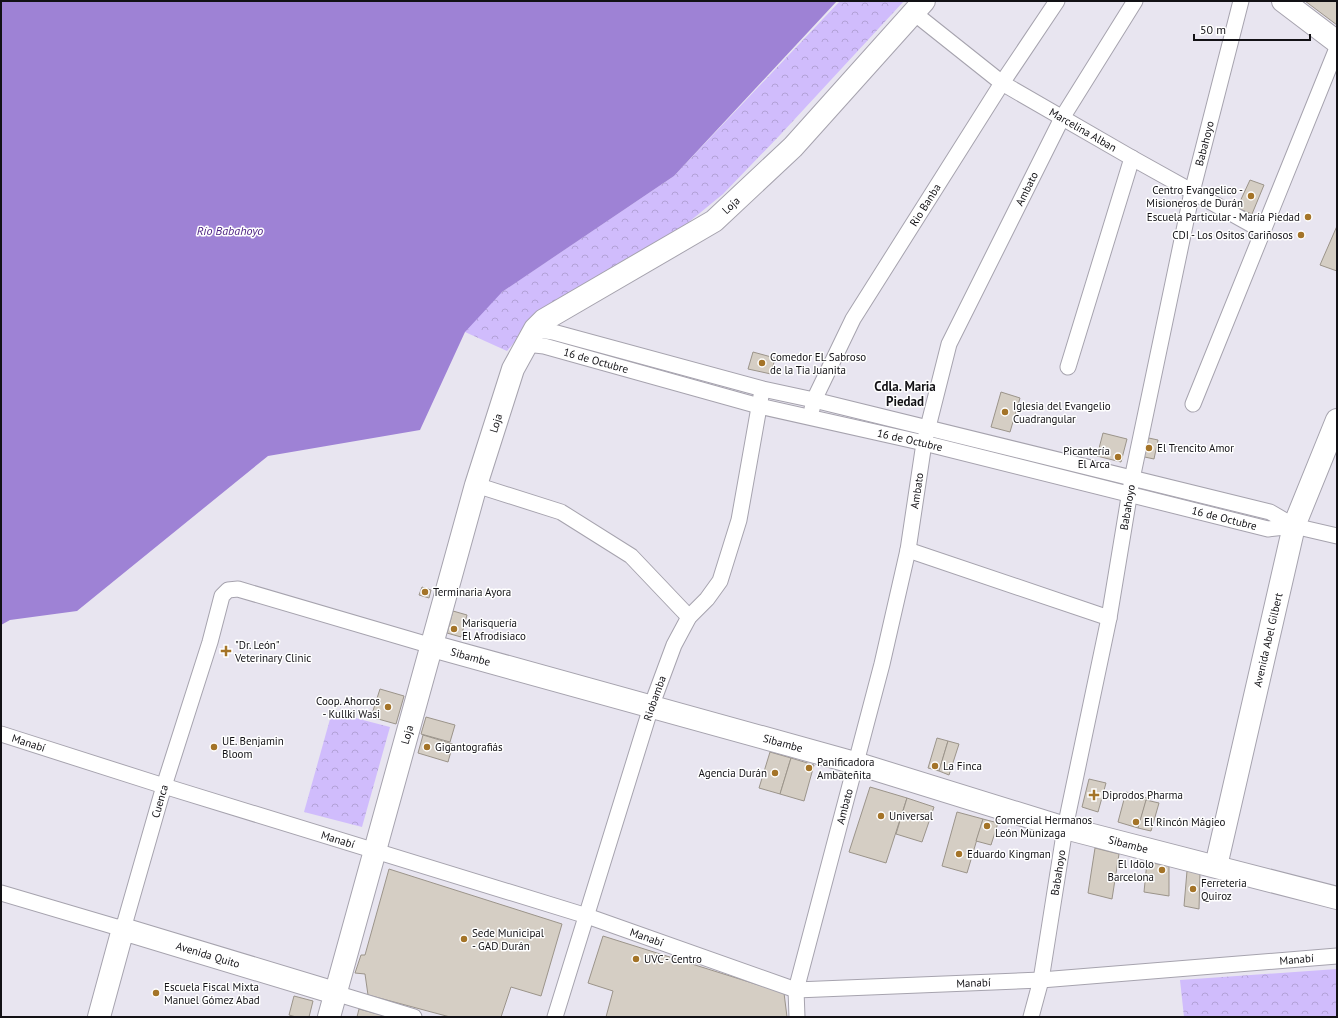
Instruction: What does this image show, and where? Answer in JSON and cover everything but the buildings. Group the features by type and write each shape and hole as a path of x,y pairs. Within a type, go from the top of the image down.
{"street":[{"name":"Rio Banba","path":"810,417 814,400 853,319 1002,83 1057,1"},
{"name":"Ambato","path":"797,1017 796,990 882,664 908,550 927,428 949,344 1062,118 1136,1"},
{"name":"Babahoyo","path":"1031,1017 1041,980 1065,828 1109,618 1132,479 1192,192 1241,1"},
{"path":"1283,1 1337,42"},
{"name":"Marcelina Alban","path":"919,7 1002,83 1263,231"},
{"name":"Loja","path":"329,1017 476,484 513,369 531,336 544,320 714,221 793,147 919,7"},
{"path":"1193,404 1337,48"},
{"path":"1068,367 1132,158"},
{"name":"16 de Octubre","path":"531,336 553,332 763,389 814,400 1270,512 1294,526 1337,536"},
{"name":"16 de Octubre","path":"531,336 544,346 760,406 924,444 1268,529 1294,526"},
{"name":"Riobamba","path":"555,1017 651,707 674,645 689,617 707,599 720,581 739,520 763,389"},
{"name":"Avenida Abel Gilbert","path":"1216,866 1294,526 1337,420"},
{"path":"476,484 561,512 568,516 631,556 689,617"},
{"path":"908,550 1109,618"},
{"name":"Sibambe","path":"228,590 238,589 432,646 855,763 1065,828 1337,898"},
{"name":"Cuenca","path":"99,1017 164,786 210,642 222,596 228,590"},
{"name":"Manabí","path":"1,734 164,786 587,916 796,990 1041,980 1337,956"},
{"name":"Avenida Quito","path":"1,893 335,992 414,1017"}],"green space":[{"path":"840,1 904,1 780,135 723,194 684,226 538,315 507,351 465,332 475,310 674,176"},
{"path":"332,712 390,727 362,827 304,812"},
{"path":"1337,969 1337,1017 1184,1017 1180,980"}],"water":[{"name":"Río Babahoyo","path":"1,1 837,1 674,176 502,292 465,332 420,430 268,456 77,611 10,620 1,625"}],"place":[{"name":"Centro Evangelico - Misioneros de Durán","path":"1251,196"},
{"name":"Escuela Particular - María Piedad","path":"1308,217"},
{"name":"CDI - Los Ositos Cariñosos","path":"1301,235"},
{"name":"Comedor EL Sabroso de la Tia Juanita","path":"762,363"},
{"name":"Iglesia del Evangelio Cuadrangular","path":"1005,412"},
{"name":"El Trencito Amor","path":"1149,448"},
{"name":"Picantería El Arca","path":"1118,457"},
{"name":"Terminaria Ayora","path":"425,592"},
{"name":"Marisquería El Afrodisiaco","path":"454,629"},
{"name":"\"Dr. León\" Veterinary Clinic","path":"226,651"},
{"name":"Coop. Ahorros - Kullki Wasi","path":"388,707"},
{"name":"UE. Benjamin Bloom","path":"214,747"},
{"name":"Gigantografiás","path":"427,747"},
{"name":"La Finca","path":"935,766"},
{"name":"Panificadora Ambateñita","path":"809,768"},
{"name":"Agencia Durán","path":"775,773"},
{"name":"Diprodos Pharma","path":"1094,795"},
{"name":"Universal","path":"881,816"},
{"name":"El Rincón Mágieo","path":"1136,822"},
{"name":"Comercial Hermanos León Munizaga","path":"987,826"},
{"name":"Eduardo Kingman","path":"959,854"},
{"name":"El Idolo Barcelona","path":"1162,870"},
{"name":"Ferreteria Quiroz","path":"1193,889"},
{"name":"Sede Municipal - GAD Durán","path":"464,939"},
{"name":"UVC - Centro","path":"636,959"},
{"name":"Escuela Fiscal Mixta Manuel Gómez Abad","path":"156,993"}],"district":[{"name":"Cdla. Maria Piedad","path":"905,394"}]}
